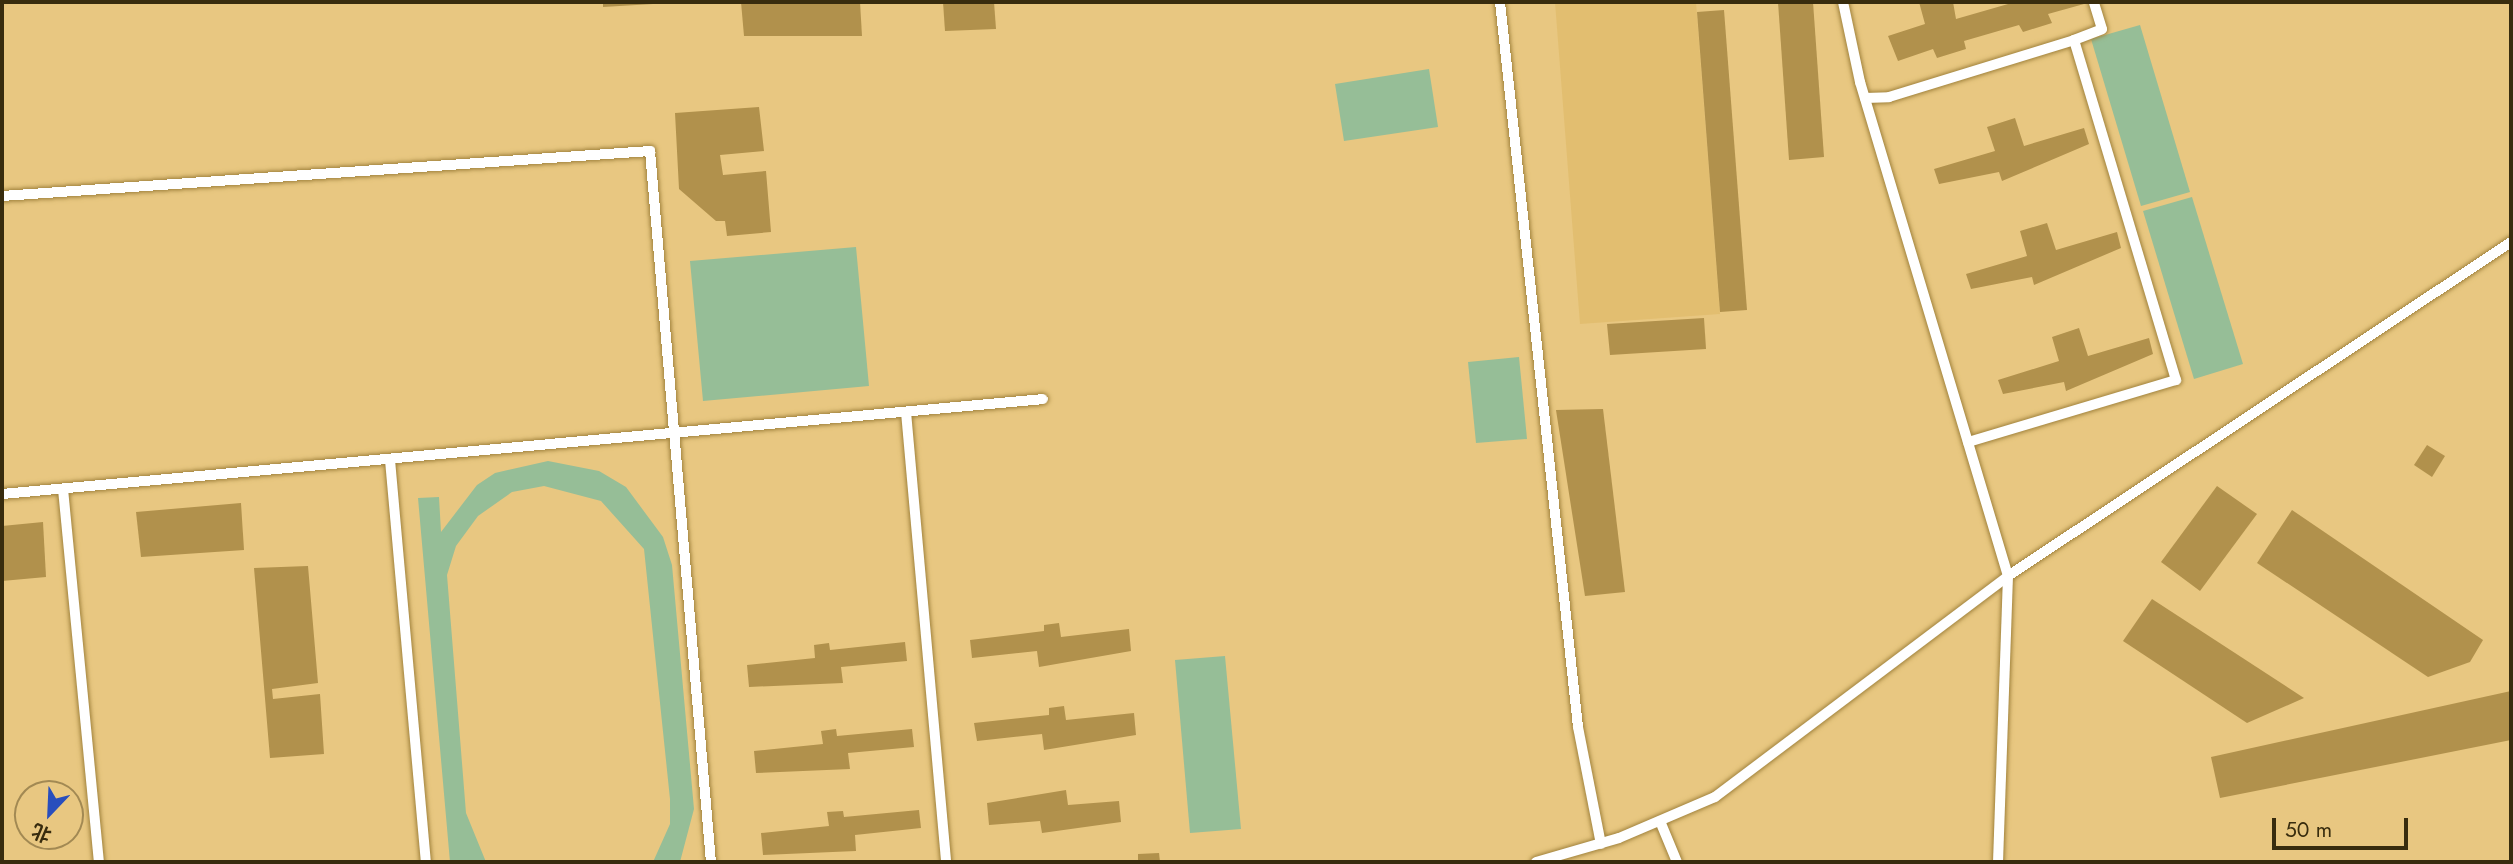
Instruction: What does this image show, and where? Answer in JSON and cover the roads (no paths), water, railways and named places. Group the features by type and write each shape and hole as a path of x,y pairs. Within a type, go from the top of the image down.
{"lane":[{"path":"1500,2 1578,727 1601,844"},
{"path":"1843,2 1865,98 2008,576 1998,862"},
{"path":"1865,98 1889,97 2102,29 2094,2"},
{"path":"1968,442 2176,380 2074,40"},
{"path":"2,196 650,151 711,862"},
{"path":"1536,862 1601,844 1715,797 2008,576 2511,242"},
{"path":"2,494 1043,399"},
{"path":"906,412 946,862"},
{"path":"390,460 426,862"},
{"path":"63,489 99,862"},
{"path":"1660,821 1677,862"}]}
